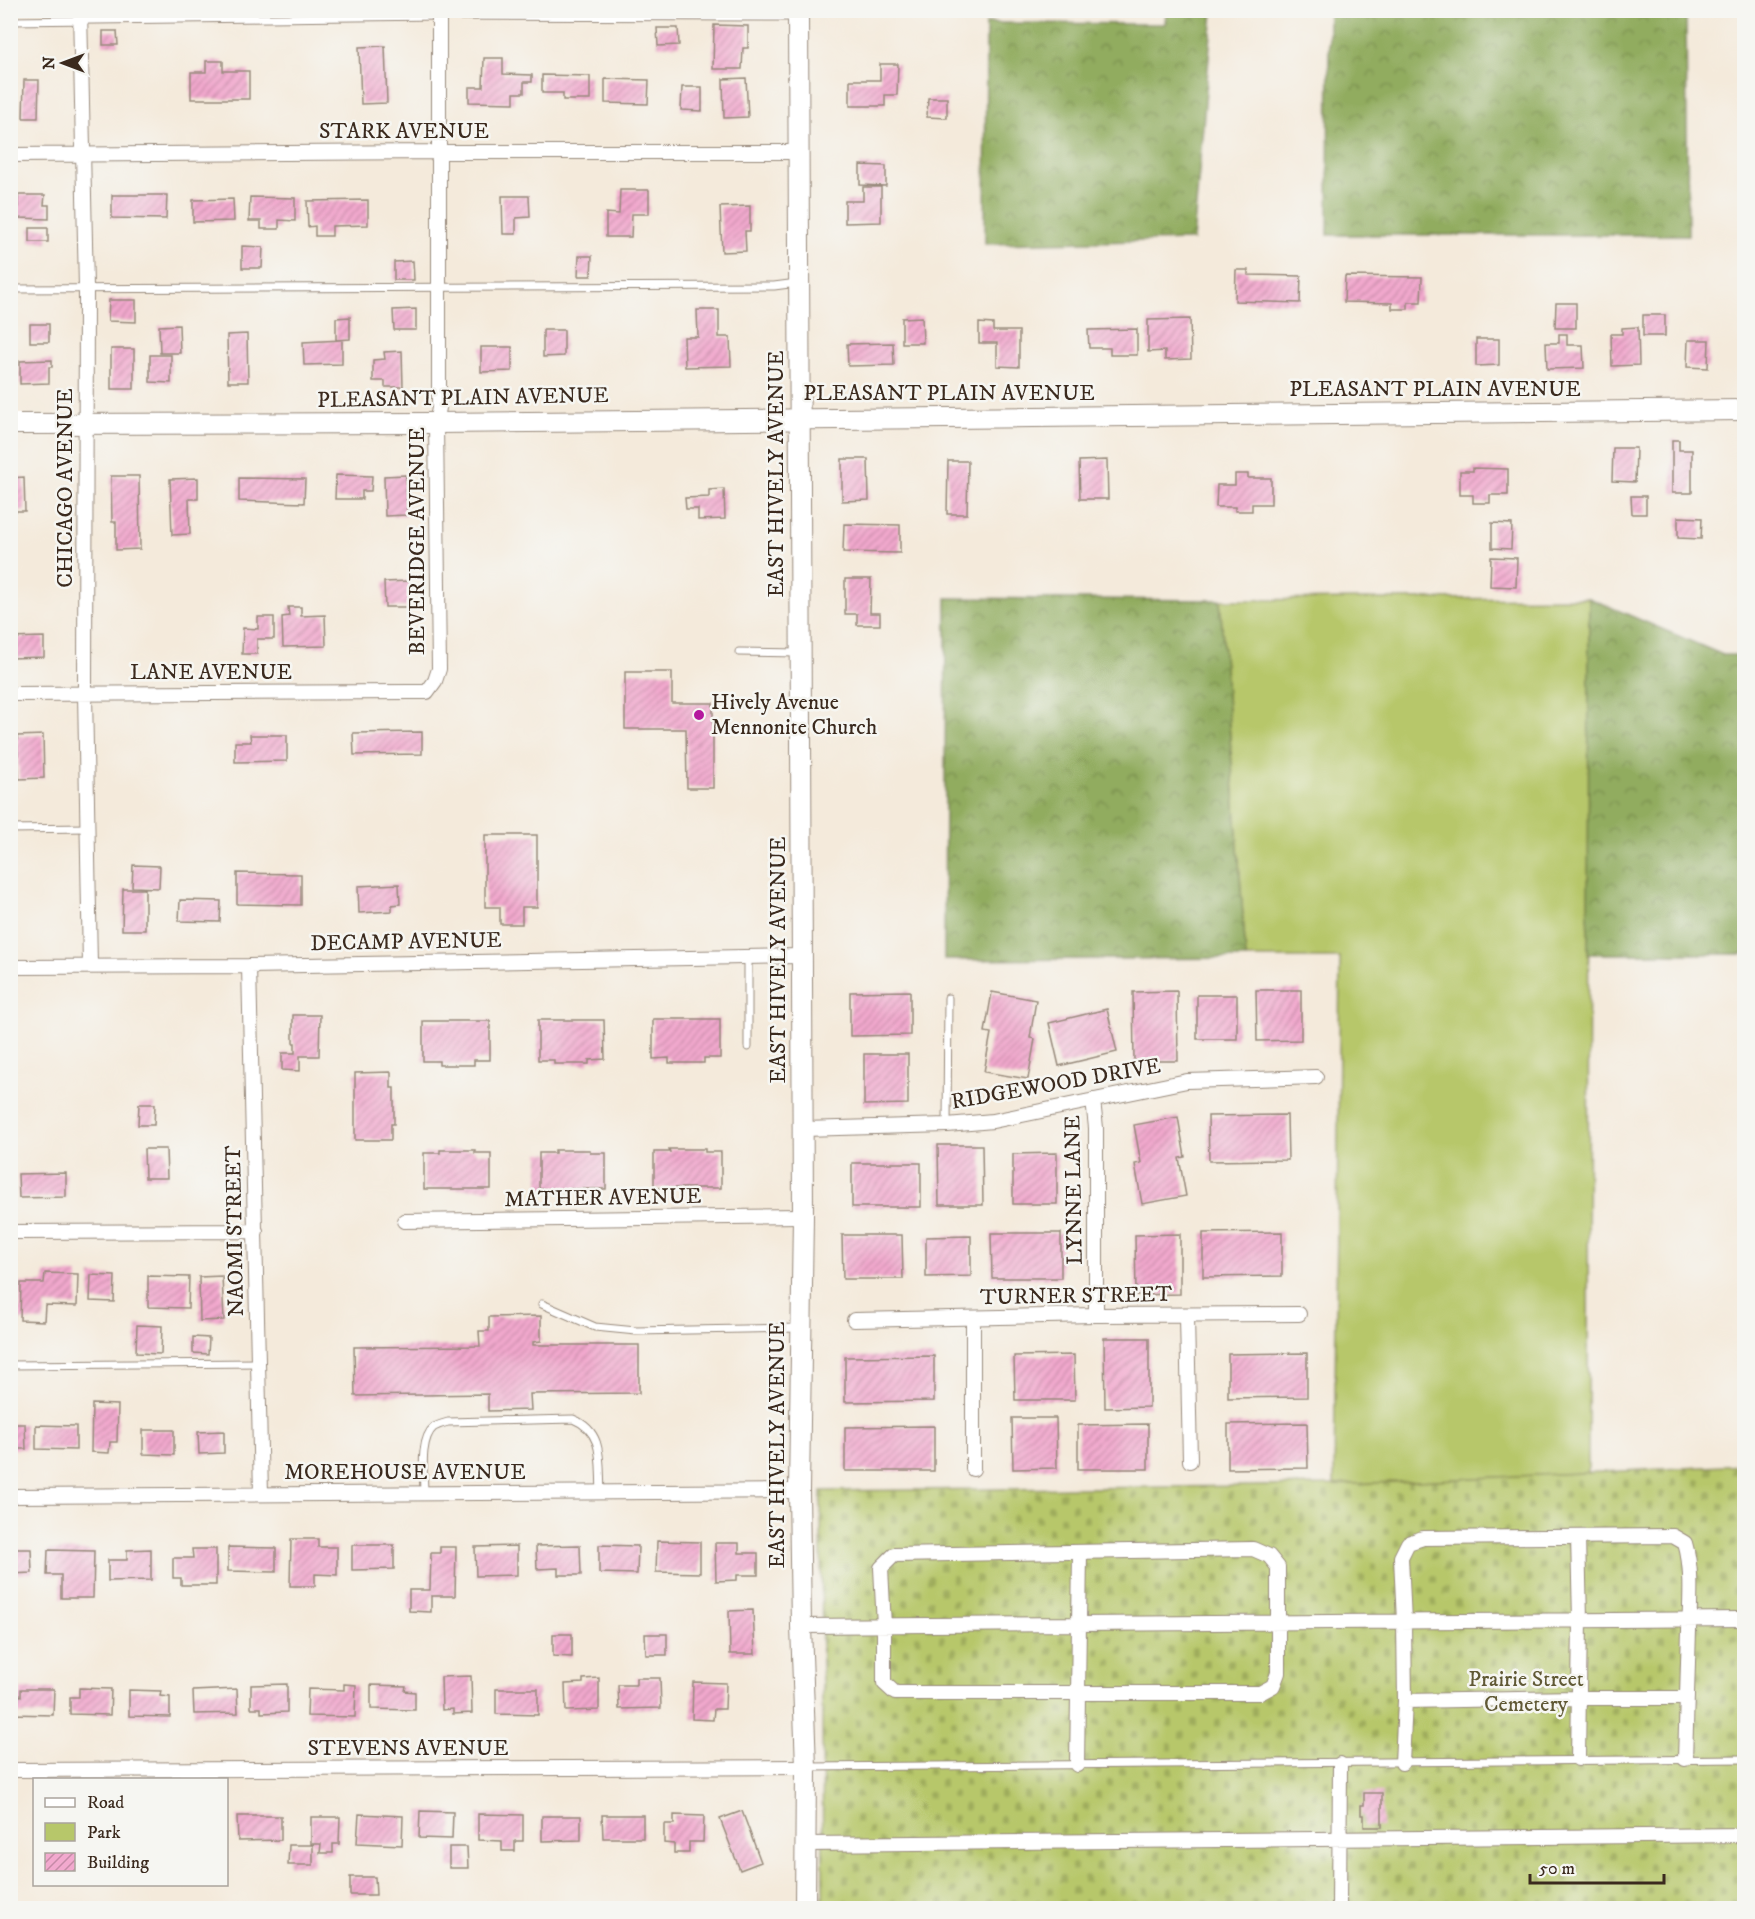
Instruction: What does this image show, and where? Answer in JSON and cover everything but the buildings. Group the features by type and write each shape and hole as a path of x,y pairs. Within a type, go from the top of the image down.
{"street":[{"name":"BEVERIDGE AVENUE","path":"412,692 427,692 435,681 438,669 436,423 438,408 439,13"},
{"name":"EAST HIVELY AVENUE","path":"798,14 803,1130 799,1491 806,1767 805,1908"},
{"name":"CHICAGO AVENUE","path":"81,15 86,288 86,693 90,966"},
{"name":"STARK AVENUE","path":"10,155 799,152"},
{"name":"PLEASANT PLAIN AVENUE","path":"10,424 436,423 1744,410"},
{"name":"LANE AVENUE","path":"10,694 412,692"},
{"name":"DECAMP AVENUE","path":"10,967 249,966 802,957"},
{"name":"NAOMI STREET","path":"249,966 261,1494"},
{"name":"RIDGEWOOD DRIVE","path":"803,1130 993,1121 1187,1081 1316,1077"},
{"name":"LYNNE LANE","path":"1093,1100 1096,1128 1096,1315"},
{"name":"MATHER AVENUE","path":"404,1221 803,1216"},
{"path":"10,1232 256,1231"},
{"name":"TURNER STREET","path":"854,1320 1299,1314"},
{"path":"1187,1316 1190,1461"},
{"path":"973,1318 974,1469"},
{"name":"MOREHOUSE AVENUE","path":"10,1496 799,1491"},
{"path":"1402,1763 1405,1701 1401,1557 1408,1543 1423,1538 1673,1536 1685,1543 1689,1558 1689,1619 1685,1760"},
{"path":"1578,1537 1580,1620 1578,1760"},
{"path":"1253,1550 1269,1556 1278,1567 1278,1621 1278,1673 1273,1686 1260,1693 895,1693 884,1683 881,1568 894,1555 1253,1550"},
{"path":"1077,1765 1080,1553"},
{"path":"801,1626 1744,1619"},
{"path":"1405,1701 1687,1698"},
{"path":"1339,1908 1340,1764"},
{"name":"STEVENS AVENUE","path":"10,1770 806,1767"},
{"path":"806,1844 1744,1835"}],"lane":[{"path":"10,21 81,15 798,14"},
{"path":"10,289 774,286 799,282"},
{"path":"739,652 801,653"},
{"path":"10,829 87,828"},
{"path":"748,958 748,1047"},
{"path":"946,1125 948,998"},
{"path":"542,1304 595,1327 636,1331 802,1328"},
{"path":"10,1365 259,1363"},
{"path":"424,1493 424,1453 427,1437 434,1427 448,1422 573,1419 585,1424 594,1435 598,1445 601,1492"},
{"path":"806,1767 1744,1759"}],"green space":[{"path":"1166,11 1213,11 1193,240 985,244 986,23 1165,24"},
{"path":"1329,11 1686,11 1688,235 1328,235"},
{"path":"946,598 1220,600 1246,958 944,960"},
{"path":"1589,598 1588,1473 1334,1485 1340,958 1246,958 1220,600"},
{"path":"1589,598 1723,655 1744,655 1744,954 1588,954"},
{"name":"Prairie Street Cemetery","path":"1744,1465 1744,1908 823,1908 821,1491 1334,1485"}],"place":[{"name":"Hively Avenue Mennonite Church","path":"699,715"}]}
